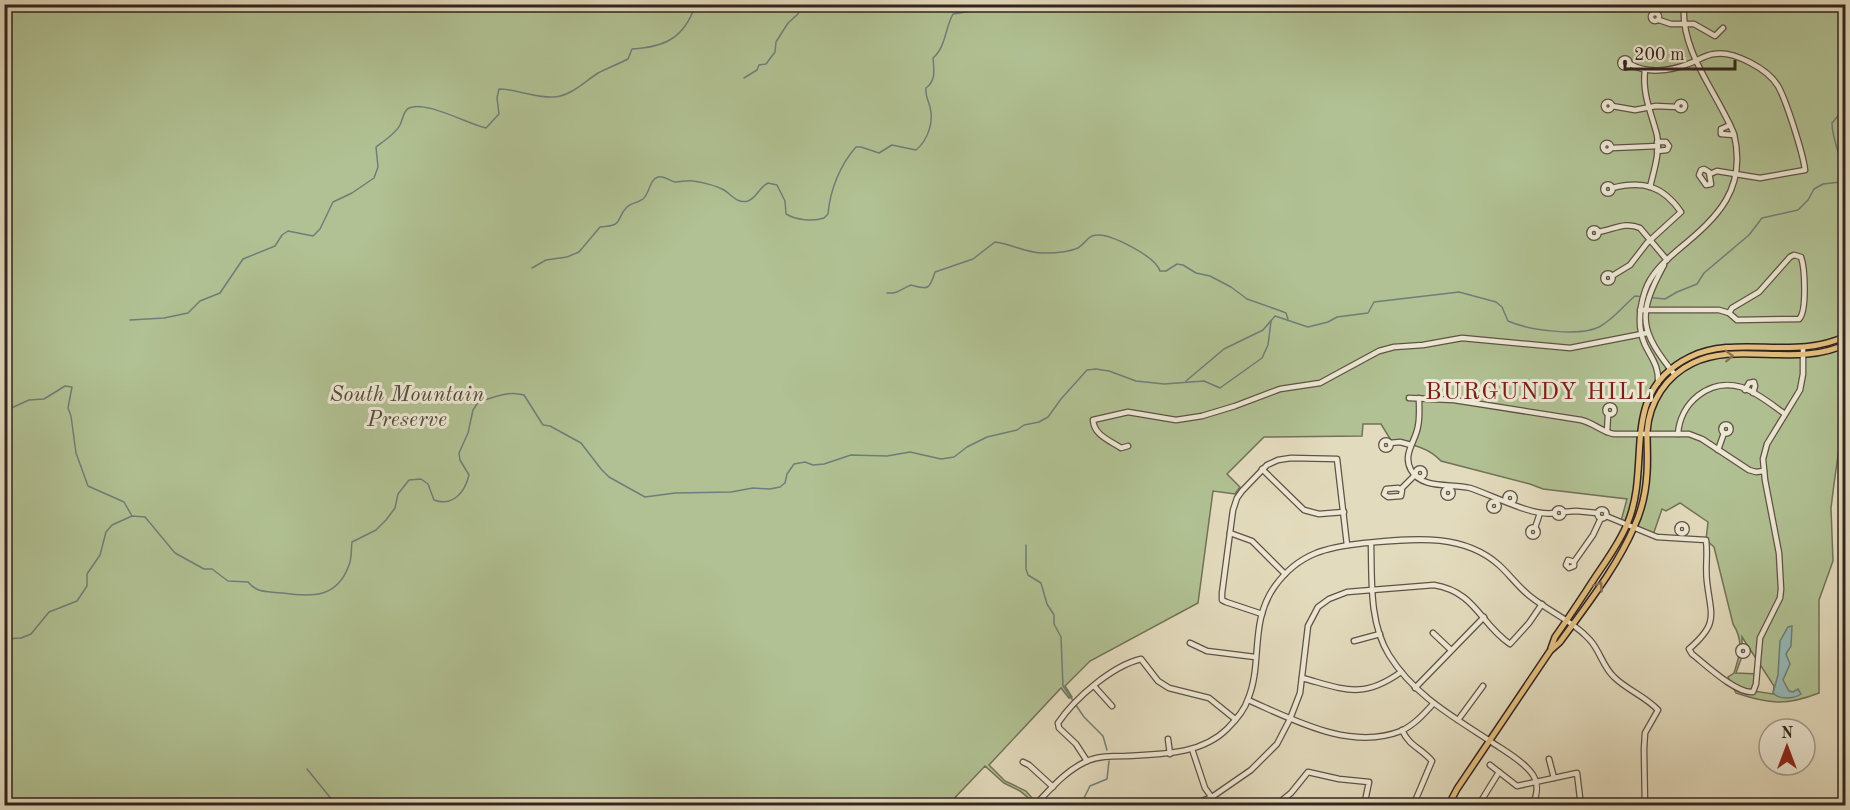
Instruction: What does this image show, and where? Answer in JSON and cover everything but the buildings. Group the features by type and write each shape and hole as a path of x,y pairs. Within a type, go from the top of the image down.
{"main road":[{"path":"1803,351 1845,336"},
{"path":"1569,623 1628,524 1640,475 1640,434 1646,404 1658,383 1693,355 1717,349 1803,351 1836,349 1845,344"},
{"path":"1448,806 1550,651 1555,637 1569,623 1620,554 1635,526 1647,475 1647,434 1653,406 1671,374"}],"street":[{"path":"1658,383 1657,366 1645,344 1643,310 1654,272 1721,209 1732,188 1736,174 1737,154 1734,135 1688,42 1684,25 1684,4"},
{"path":"1659,20 1671,24 1694,24 1715,36 1723,28"},
{"path":"1630,64 1645,70 1666,69 1713,54 1738,56 1762,71 1777,84 1805,170 1760,178 1717,171 1710,174"},
{"path":"1645,70 1644,87 1647,108 1657,147 1656,164 1650,187"},
{"path":"1612,106 1635,110 1677,107"},
{"path":"1730,125 1720,129 1721,134 1734,135"},
{"path":"1612,148 1657,147"},
{"path":"1612,188 1633,183 1650,187 1664,192 1681,212 1650,240 1630,265 1612,276"},
{"path":"1598,232 1631,225 1640,228 1667,260"},
{"path":"1643,310 1719,310 1729,313 1737,320 1799,319 1802,317 1804,274 1803,263 1799,255 1790,257 1759,292 1729,313"},
{"path":"1128,446 1121,448 1099,434 1093,420 1134,412 1182,420 1220,411 1280,389 1311,386 1325,381 1379,351 1394,346 1424,345 1462,338 1570,348 1624,340 1644,333"},
{"path":"1644,333 1671,374"},
{"path":"1645,344 1671,374"},
{"path":"1419,398 1419,424 1407,460 1416,476 1426,482 1468,488 1496,500 1540,513 1554,513 1559,508 1563,512 1601,516 1635,526 1658,537 1681,536 1706,540 1706,580 1712,617 1707,628 1689,649 1692,654 1724,679 1751,693 1756,684 1762,634 1781,589 1779,553 1763,459 1767,444 1802,383 1803,351"},
{"path":"1745,390 1749,382 1754,382 1753,393"},
{"path":"1678,434 1683,412 1698,394 1722,386 1753,393 1785,414"},
{"path":"1409,398 1454,400 1581,420 1595,424 1608,433 1696,436 1749,470 1764,471"},
{"path":"1607,441 1608,415"},
{"path":"1718,450 1724,433"},
{"path":"1390,443 1400,442 1411,445"},
{"path":"1262,614 1221,600 1237,498 1262,469 1284,459 1337,459 1347,545"},
{"path":"1262,469 1304,510 1319,514 1344,512"},
{"path":"1401,489 1416,476"},
{"path":"1535,528 1540,513"},
{"path":"1574,562 1593,535 1601,516"},
{"path":"1230,533 1252,541 1285,574"},
{"path":"1034,806 1067,772 1087,761 1108,757 1170,754 1192,749 1215,739 1228,728 1248,700 1262,614 1273,588 1302,560 1314,553 1347,545 1402,540 1436,540 1468,546 1499,565 1530,597 1569,623 1594,644 1615,678 1652,703 1658,710 1645,733 1645,806"},
{"path":"1371,543 1374,611 1387,652 1414,688 1433,704 1516,758 1530,771 1536,782 1537,790 1533,804 1542,806"},
{"path":"1120,804 1197,803 1212,797 1251,770 1277,744 1290,719 1300,693 1308,626 1318,607 1329,599 1347,592 1434,585 1460,594 1510,644 1522,632 1542,604"},
{"path":"1414,688 1484,617"},
{"path":"1433,633 1452,650"},
{"path":"1354,641 1380,634"},
{"path":"1190,643 1207,651 1255,657"},
{"path":"1747,652 1760,653"},
{"path":"1087,761 1076,744 1059,728 1058,723 1073,705 1108,675 1142,659 1158,681 1169,688 1209,698 1235,719"},
{"path":"1302,678 1347,690 1367,690 1386,683 1401,672"},
{"path":"1094,686 1112,706"},
{"path":"1458,720 1483,686"},
{"path":"1248,700 1320,730 1360,737 1402,730 1420,718 1433,704"},
{"path":"1402,730 1407,741 1423,751 1431,761 1413,806"},
{"path":"1168,739 1170,754"},
{"path":"1192,749 1201,778 1218,806"},
{"path":"1549,759 1554,778"},
{"path":"1023,762 1053,787"},
{"path":"1490,765 1517,786 1577,773 1581,806"},
{"path":"1275,806 1291,793 1308,772 1339,779 1369,782 1364,806"},
{"path":"1478,806 1499,772"},
{"path":"984,803 995,806"}],"green space":[{"name":"South Mountain Preserve","path":"5,5 1845,5 1846,423 1841,434 1831,508 1833,561 1819,600 1819,693 1797,700 1778,702 1736,693 1728,677 1734,673 1740,642 1733,624 1714,547 1706,540 1708,522 1680,503 1666,511 1662,509 1653,535 1621,521 1627,499 1543,489 1441,461 1419,447 1392,442 1381,424 1363,424 1362,436 1264,437 1227,474 1240,487 1235,494 1213,491 1198,603 1090,661 1065,686 1072,697 1069,698 1061,688 989,765 1005,781 1026,791 1033,799 1032,801 1020,791 1004,783 985,766 947,806 5,806","holes":["1742,637 1774,686 1773,694 1753,691 1758,674 1736,673 1742,656"]}],"water":[{"path":"1792,626 1791,646 1786,654 1790,664 1783,680 1789,691 1793,692 1798,689 1801,694 1783,698 1773,693 1778,675 1780,641 1788,627"}],"waterway":[{"path":"130,320 164,318 188,313 200,301 220,293 243,259 275,246 282,235 288,231 313,236 320,229 333,202 352,193 374,178 378,167 376,147 396,131 405,111 409,108 425,107 486,128 499,114 497,98 499,89 547,97 566,94 598,73 628,59 632,49 654,46 672,39 685,26 694,4"},
{"path":"744,78 757,70 759,65 766,64 775,52 776,42 788,23 798,14 802,4"},
{"path":"532,268 546,260 567,257 579,252 600,227 617,223 627,207 643,199 653,181 658,177 675,182 691,181 709,184 744,202 751,200 768,183 777,185 785,201 786,214 805,220 824,218 828,214 837,178 856,147 879,153 892,145 916,150 924,141 931,119 926,88 933,79 933,58 943,43 953,14 972,11 976,4"},
{"path":"1186,381 1224,349 1263,330 1275,316 1308,327 1337,317 1368,313 1374,302 1459,292 1496,302 1502,307 1508,321 1540,329 1579,332 1604,324 1635,296 1665,299 1697,284 1704,273 1749,235 1762,218 1798,210 1808,200 1814,189 1823,184 1841,182 1844,178 1832,123 1842,111 1841,76 1846,52"},
{"path":"887,293 897,292 911,285 927,287 935,272 973,259 995,242 1032,252 1053,253 1078,248 1089,238 1097,235 1113,238 1133,247 1151,259 1160,271 1166,271 1177,264 1196,273 1210,276 1247,299 1286,313 1288,319"},
{"path":"4,639 21,638 31,634 49,612 77,601 87,586 87,574 100,555 106,532 112,525 132,516 145,517 175,553 204,569 212,569 228,581 248,582 259,590 268,592 313,595 330,590 344,576 349,565 352,542 376,530 386,520 395,508 398,494 409,480 421,479 428,484 434,500 441,502 452,500 461,492 469,475 460,460 459,453 468,433 473,410 479,401 502,395 512,393 524,395 543,425 550,426 581,443 609,477 645,497 675,493 731,492 753,488 770,489 780,487 785,483 787,474 794,464 805,462 813,465 824,464 851,455 887,456 910,452 941,459 954,457 967,447 987,437 1017,430 1024,425 1039,422 1048,417 1087,370 1109,371 1136,381 1164,384 1204,381 1220,388 1262,358 1268,345 1271,321"},
{"path":"4,406 9,409 29,400 44,399 65,386 72,387 68,408 76,453 88,486 124,502 132,516"},
{"path":"1026,545 1028,575 1041,583 1047,604 1054,615 1054,624 1061,637 1063,686 1084,717 1103,736 1107,750"},
{"path":"1080,806 1090,786 1107,779 1109,761"},
{"path":"307,769 337,806"}],"district":[{"name":"BURGUNDY HILL","path":"1539,391"}]}
